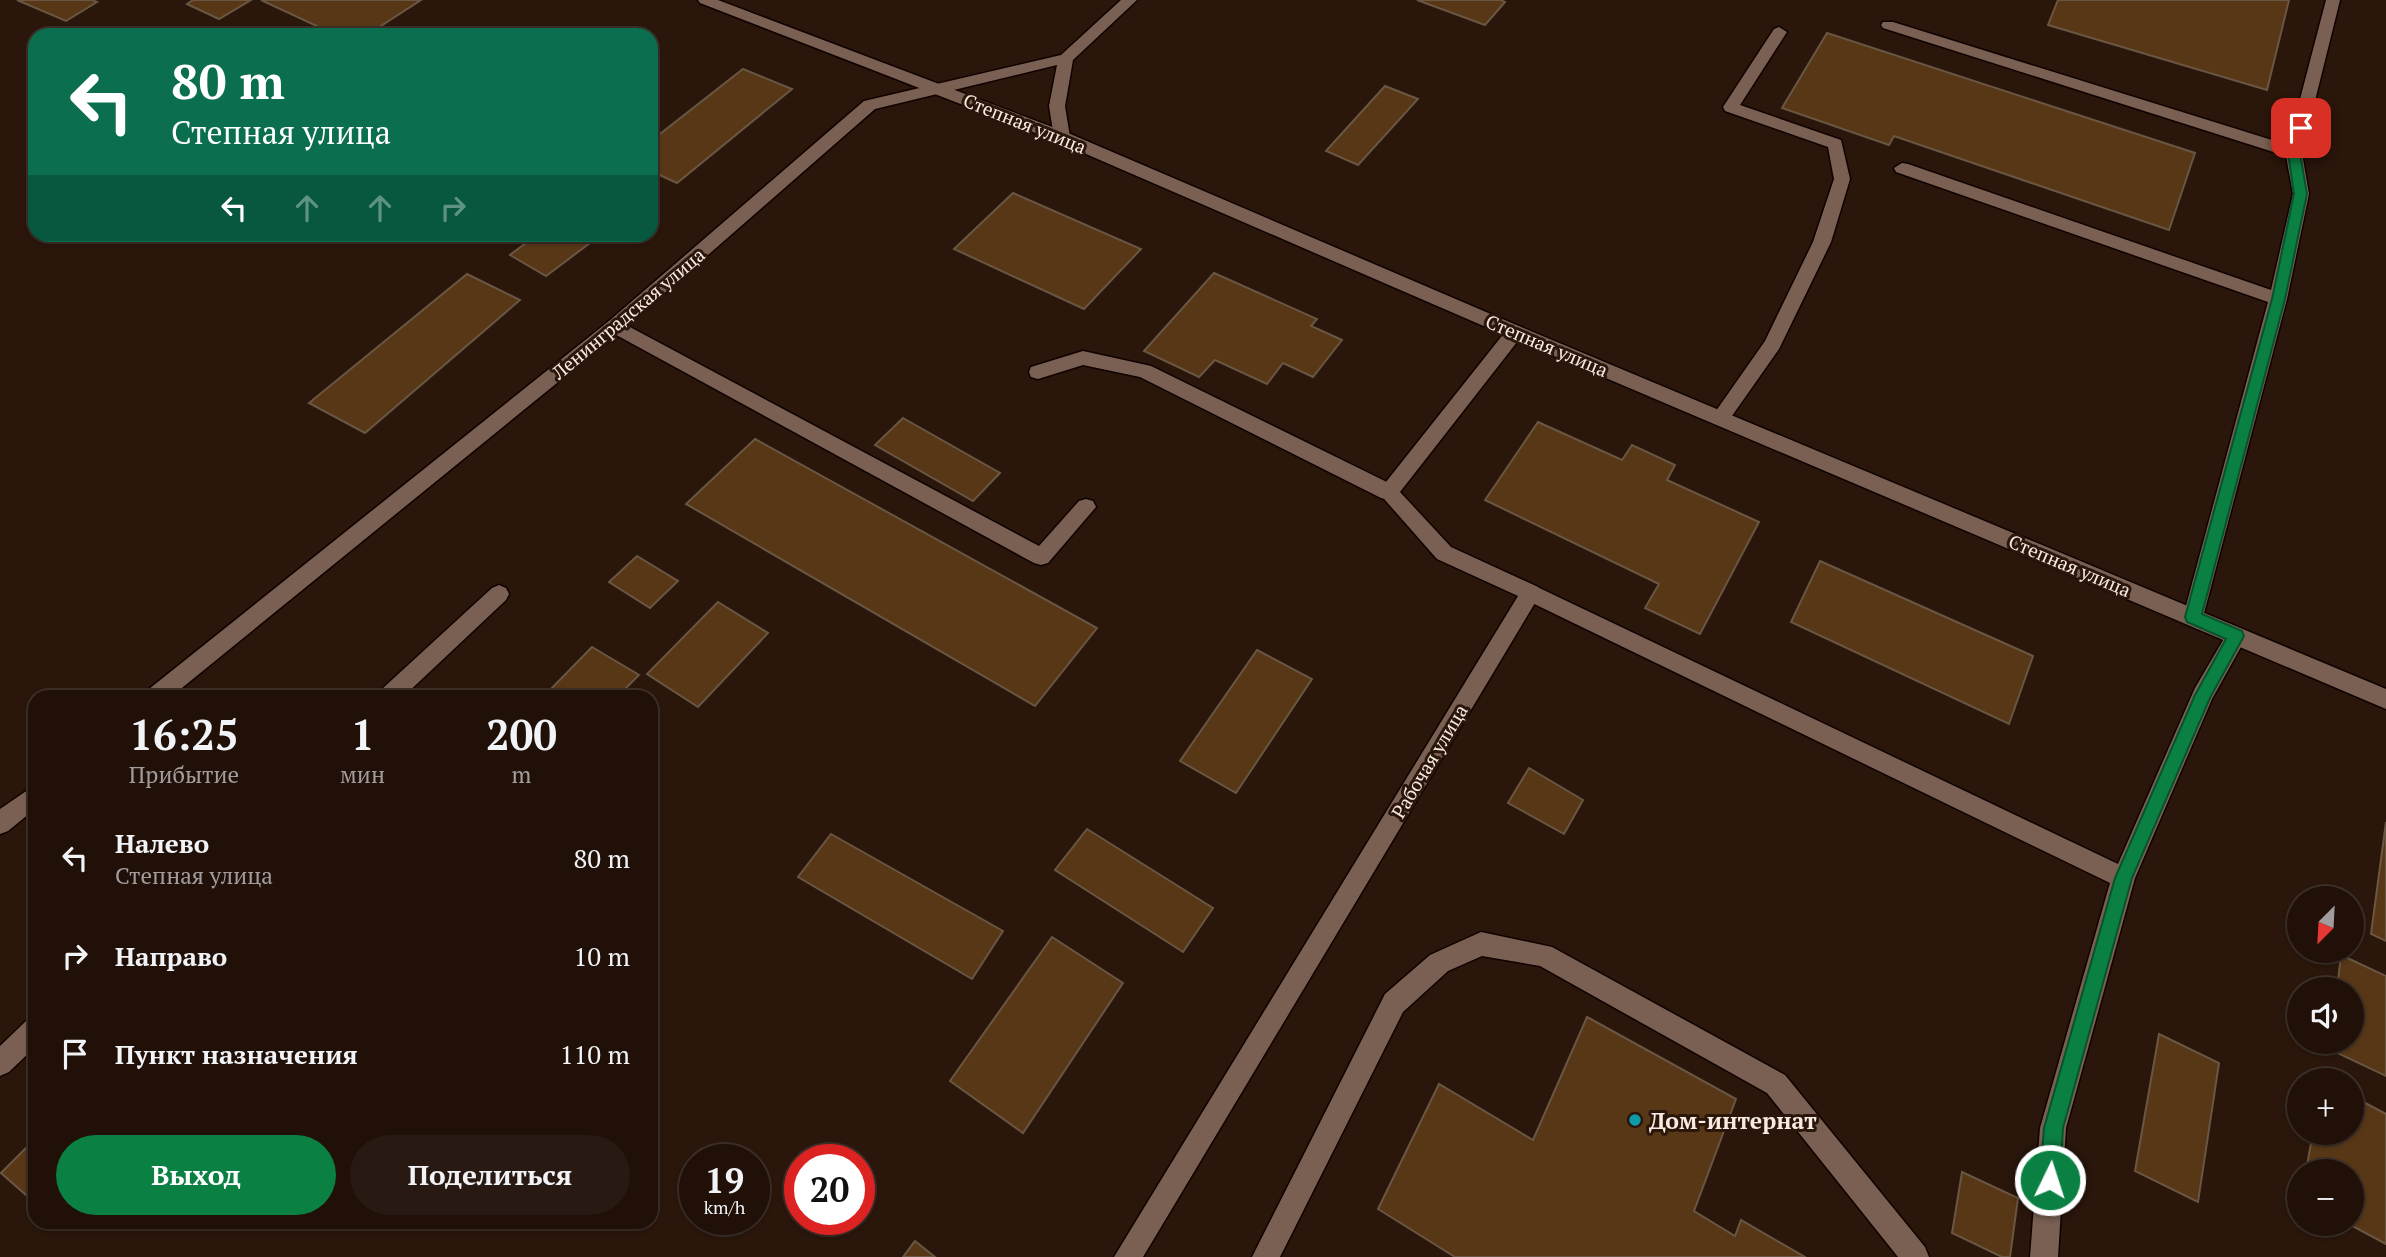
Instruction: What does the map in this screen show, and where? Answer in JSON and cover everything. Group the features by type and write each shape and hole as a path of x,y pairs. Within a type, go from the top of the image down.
{"street":[{"name":"Степная улица","path":"705,0 1062,137 1515,332 2386,699"},
{"name":"Ленинградская улица","path":"164,690 615,326 870,105 1066,58 1130,0"},
{"path":"2193,617 2278,299 2301,194 2294,153 2333,0"},
{"path":"1888,25 2294,153"},
{"path":"1720,418 1773,344 1822,242 1842,178 1835,144 1731,107 1779,32"},
{"path":"1062,137 1057,106 1066,58"},
{"path":"1902,168 2278,299"},
{"path":"615,326 1041,557 1086,507"},
{"path":"1388,492 1515,332"},
{"path":"1038,372 1083,358 1144,371 1388,492 1444,553 2123,878"},
{"name":"Рабочая улица","path":"1129,1256 1531,593"},
{"path":"396,690 499,594"},
{"path":"2044,1257 2053,1128 2123,878 2203,695 2236,636"},
{"path":"0,823 28,801"},
{"path":"1266,1257 1394,1003 1439,963 1481,944 1543,955 1776,1084 1915,1257"},
{"path":"0,1063 28,1037"}],"building":[{"path":"17,0 92,0 97,2 66,21"},
{"path":"193,0 251,0 219,19 187,4"},
{"path":"261,0 421,0 378,28 321,28"},
{"path":"1417,0 1501,0 1505,2 1485,25"},
{"path":"2058,0 2289,0 2267,90 2048,25"},
{"path":"1827,33 2195,153 2169,230 1894,136 1889,145 1782,108"},
{"path":"743,69 792,89 677,183 658,174 658,136"},
{"path":"1385,86 1418,99 1358,165 1326,151"},
{"path":"1013,193 1141,249 1084,309 954,249"},
{"path":"527,242 591,242 546,276 510,255"},
{"path":"1214,273 1317,319 1311,326 1342,340 1313,377 1283,363 1267,384 1215,360 1199,377 1144,351"},
{"path":"467,274 520,300 365,433 309,403"},
{"path":"903,418 1000,473 973,501 875,445"},
{"path":"1538,422 1622,460 1632,445 1675,465 1667,480 1759,522 1700,634 1645,608 1659,584 1485,500"},
{"path":"755,439 1097,628 1035,706 686,504"},
{"path":"637,556 678,581 650,608 609,582"},
{"path":"1820,561 2033,656 2009,724 1791,622"},
{"path":"718,602 768,633 698,707 647,674"},
{"path":"592,647 639,675 624,690 550,690"},
{"path":"1257,650 1312,679 1236,793 1180,761"},
{"path":"1529,768 1583,800 1564,834 1508,803"},
{"path":"2386,822 2386,941 2371,934"},
{"path":"1087,829 1213,908 1183,952 1055,870"},
{"path":"831,834 1003,931 972,979 798,877"},
{"path":"1052,937 1123,983 1023,1133 950,1081"},
{"path":"2340,963 2358,963 2386,976 2386,1076 2340,1054 2364,1054 2364,977 2338,977"},
{"name":"Дом-интернат","path":"1587,1017 1736,1099 1694,1211 1735,1236 1741,1220 1805,1257 1455,1257 1378,1209 1439,1084 1533,1140"},
{"path":"2159,1034 2219,1063 2198,1202 2135,1171"},
{"path":"2364,1102 2386,1114 2386,1244 2364,1232 2364,1159 2308,1159 2311,1145 2364,1145"},
{"path":"28,1146 28,1197 1,1173"},
{"path":"1962,1172 2018,1198 2010,1257 2002,1257 1952,1233"},
{"path":"915,1241 935,1257 903,1257"}],"place":[{"name":"Дом-интернат","path":"1635,1120"}],"route":[{"path":"2050,1180 2053,1128 2123,878 2203,695 2236,636 2193,617 2278,299 2301,194 2294,153 2301,128"}]}
